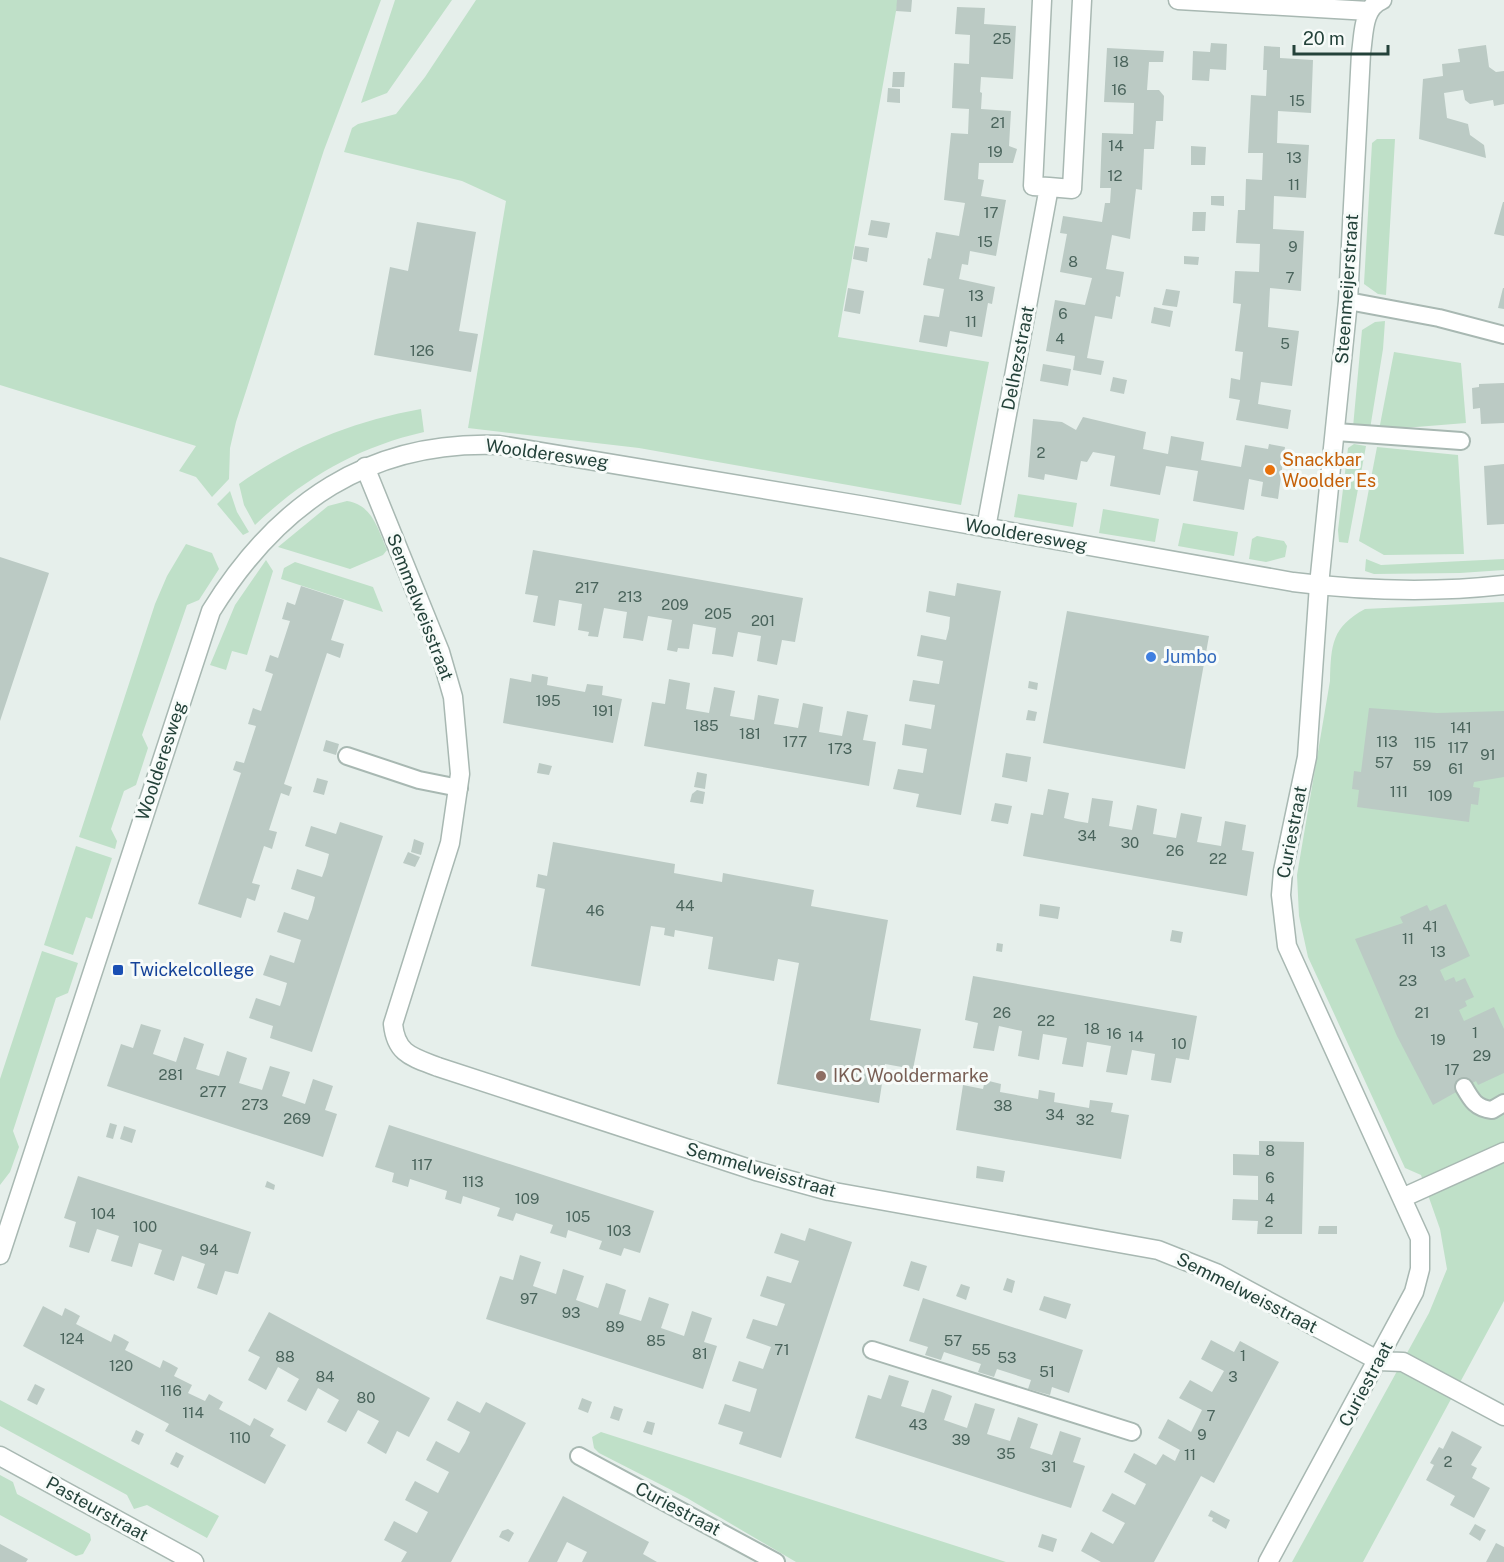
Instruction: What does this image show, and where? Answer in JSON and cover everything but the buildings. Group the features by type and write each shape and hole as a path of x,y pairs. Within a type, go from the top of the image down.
{"street":[{"path":"1042,0 1033,186 1072,189 1082,0"},
{"path":"1178,0 1376,6"},
{"name":"Steenmeijerstraat","path":"1319,585 1348,301 1361,53 1376,6"},
{"name":"Delhezstraat","path":"986,528 1049,187"},
{"name":"Woolderesweg","path":"0,1255 5,1220 211,611 236,571 264,539 296,510 365,466 423,451 472,444 500,445 1319,585 1358,590 1447,591 1504,585"},
{"name":"Semmelweisstraat","path":"365,466 440,652 454,706 459,788 450,843 393,1024 395,1040 411,1056 723,1160 829,1191 1158,1250 1216,1273 1379,1361"},
{"name":"Curiestraat","path":"1268,1562 1379,1361 1414,1292 1420,1269 1420,1238 1291,955 1283,920 1282,871 1307,757 1319,585"},
{"path":"1402,1198 1504,1152"},
{"path":"1379,1361 1402,1362 1504,1416"},
{"name":"Pasteurstraat","path":"0,1456 194,1562"}],"lane":[{"path":"1348,301 1439,318 1504,335"},
{"path":"1336,432 1461,441"},
{"path":"347,756 419,780 459,788"},
{"path":"1464,1087 1476,1106 1483,1109 1492,1110 1504,1103"},
{"path":"872,1350 1132,1432"},
{"name":"Curiestraat","path":"579,1456 776,1562"}],"green space":[{"path":"0,0 381,0 324,150 236,422 230,448 229,479 212,497 196,477 179,471 196,446 0,385"},
{"path":"395,0 452,0 387,93 361,103"},
{"path":"476,0 898,0 838,337 989,362 961,505 639,448 468,428 506,201 462,181 344,152 352,128 358,124 396,114 425,77"},
{"path":"1377,139 1395,139 1386,295 1378,294 1364,284 1372,143"},
{"path":"1385,321 1383,349 1370,429 1353,427 1362,330 1375,322"},
{"path":"1394,352 1461,363 1466,423 1379,430"},
{"path":"421,409 424,432 377,446 333,466 293,493 255,525 244,505 239,484 281,458 326,436 372,420"},
{"path":"1354,444 1366,446 1348,543 1339,542 1338,530 1348,448"},
{"path":"1377,447 1458,455 1464,554 1384,555 1359,541"},
{"path":"230,491 237,512 249,532 243,535 217,504"},
{"path":"1018,494 1077,503 1073,527 1014,517"},
{"path":"347,501 356,503 369,513 387,550 383,555 350,569 278,547 328,506"},
{"path":"1103,509 1159,519 1155,542 1099,533"},
{"path":"1183,523 1238,532 1234,556 1178,546"},
{"path":"1257,536 1284,541 1287,546 1285,557 1266,562 1249,559 1252,539"},
{"path":"186,544 212,553 219,569 199,600 187,605 142,735 148,748 136,785 124,791 111,829 117,841 115,849 79,837 155,604 167,576"},
{"path":"1366,559 1381,565 1504,559 1504,570 1374,574 1365,571"},
{"path":"266,560 273,571 247,655 232,651 226,670 210,665 235,605"},
{"path":"295,562 373,587 383,612 281,579 284,568"},
{"path":"1504,602 1504,1301 1363,1562 1292,1562 1429,1313 1447,1269 1440,1229 1421,1175 1405,1168 1308,957 1299,916 1297,875 1330,681 1333,647 1340,630 1365,609"},
{"path":"76,846 112,858 92,919 86,917 73,955 44,945"},
{"path":"42,951 78,963 68,993 56,998 13,1131 19,1147 10,1172 0,1185 0,1079"},
{"path":"0,1400 219,1516 207,1538 147,1505 134,1509 127,1495 0,1426"},
{"path":"601,1432 1006,1562 796,1562 687,1498 599,1453 594,1448 592,1437"},
{"path":"0,1475 13,1482 17,1494 90,1534 91,1540 83,1554 76,1556 0,1515"}],"place":[{"name":"Snackbar Woolder Es","path":"1270,470"},
{"name":"Jumbo","path":"1151,657"},
{"name":"Twickelcollege","path":"118,970"},
{"name":"IKC Wooldermarke","path":"821,1076"}]}
